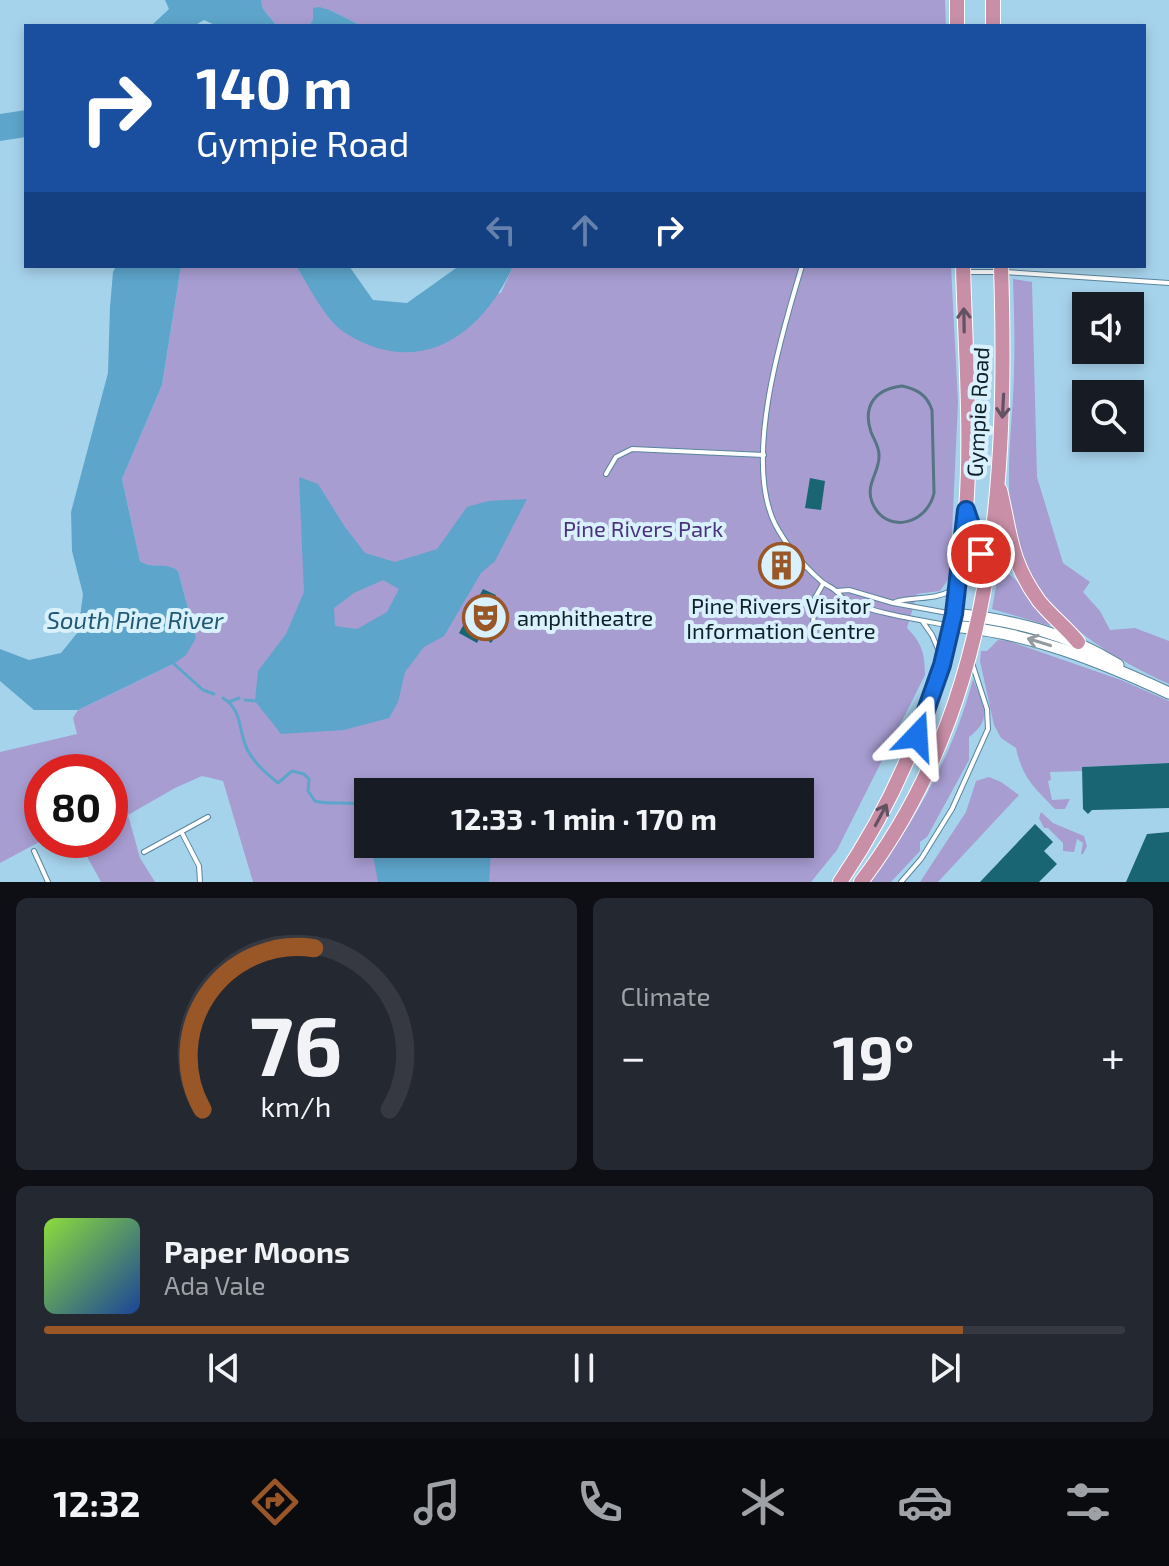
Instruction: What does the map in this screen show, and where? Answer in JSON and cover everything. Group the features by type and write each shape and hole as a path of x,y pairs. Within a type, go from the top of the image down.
{"highway":[{"path":"957,0 957,24"},
{"path":"993,0 993,24"},
{"name":"Gympie Road","path":"840,882 879,819 906,766 942,665 953,620 966,510 963,269"},
{"name":"Gympie Road","path":"861,882 905,816 926,776 954,710 979,622 997,478 1004,390 1001,269"},
{"path":"997,478 1007,532 1021,570 1041,604 1078,642"}],"street":[{"path":"953,620 1042,629 1078,642 1169,693"},
{"path":"979,622 1142,680"}],"lane":[{"path":"801,268 777,354 764,455 764,486 775,523 798,557 823,584 837,591 843,599 921,620 953,620"},
{"path":"963,269 1001,269 1169,283"},
{"path":"606,474 616,457 632,449 764,455"},
{"name":"Gympie Road","path":"966,510 981,554 988,560"},
{"path":"988,560 1021,570"},
{"path":"813,624 815,598 823,584"},
{"path":"893,603 906,599 935,598 958,585"},
{"path":"837,591 849,590 953,620"},
{"path":"921,620 932,635 942,665"},
{"path":"901,882 921,859 952,809 988,729 989,719 983,694 970,658"},
{"path":"144,852 208,817"},
{"path":"182,833 199,866 200,882"},
{"path":"37,858 48,882"}],"green space":[{"path":"261,0 945,0 946,24 358,24 330,10 313,19 310,24 275,24 263,9"},
{"name":"Pine Rivers Park","path":"181,268 297,268 328,315 501,293 512,268 951,268 958,402 950,577 940,591 917,594 907,628 922,649 925,675 837,850 811,882 253,882 223,781 202,776 128,815 128,754 24,754 24,850 0,863 0,752 77,734 73,718 78,710 175,663 196,638 178,571 140,561 122,479 162,385"},
{"path":"1013,279 1032,282 1037,477 1063,563 1090,582 1083,592 1100,611 1110,630 1135,628 1169,641 1169,684 1130,665 1073,626 1042,594 1030,577 1020,553 1013,528 1009,476 1014,360"},
{"path":"999,570 1021,585 1050,626 992,609"},
{"path":"998,640 1009,641 1121,680 1169,701 1169,763 1083,767 1082,771 1050,772 1051,780 1048,781 1052,800 1070,799 1065,809 1055,809 1026,775 1016,748 1001,738 994,725 980,661 981,651 987,651"},
{"path":"973,679 983,704 984,717 982,724 969,737 969,760 927,837 920,842 920,851 891,882 870,882 902,835 944,760"},
{"path":"989,777 1019,795 938,882 920,882 966,812 976,781"},
{"path":"1041,812 1053,823 1084,836 1087,846 1083,854 1083,843 1077,839 1074,852 1063,851 1063,843 1048,828 1044,828 1039,818"},
{"name":"Pine Rivers Park","path":"128,815 140,858 155,882 101,882 88,858 128,858"}],"water":[{"path":"165,0 261,0 263,9 275,24 213,24 204,20 197,24 153,24 169,9"},
{"path":"313,8 330,10 358,24 310,24"},
{"path":"24,110 24,137 0,141 0,114"},
{"name":"South Pine River","path":"115,268 181,268 162,385 122,479 140,561 149,565 169,566 178,571 196,638 186,655 175,663 78,710 34,710 0,681 0,649 29,660 61,653 78,632 83,594 72,551 71,512 108,373"},
{"path":"297,268 350,268 373,300 407,303 456,268 512,268 500,291 466,330 446,343 423,350 399,352 374,347 347,334 325,312"},
{"path":"299,477 318,484 365,553 395,562 437,549 467,507 488,501 527,499 495,561 481,573 444,636 424,647 405,672 398,702 389,718 344,730 281,734 255,701 258,671 286,634 304,592","holes":["383,580 399,589 387,612 357,629 335,626 334,608 354,593"]},
{"path":"374,858 491,858 489,882 378,882"}],"building":[{"path":"810,478 825,481 821,510 805,508"},
{"name":"Pine Rivers Visitor Information Centre","path":"777,555 797,571 791,580 769,572"},
{"name":"amphitheatre","path":"483,589 496,595 491,605 508,611 503,626 491,643 481,635 477,643 459,633"},
{"path":"1169,763 1169,808 1092,810 1088,814 1083,809 1082,767"},
{"path":"1035,824 1053,842 1044,851 1057,864 1039,882 980,882"},
{"path":"1169,832 1169,882 1126,882 1147,834"}],"waterway":[{"path":"173,663 203,690 214,694"},
{"path":"223,698 234,708 250,754 278,783 292,771 304,774 309,779 308,791 315,801 354,804"},
{"path":"229,702 239,698"},
{"path":"245,700 257,701"}],"railway":[{"path":"902,386 921,394 932,410 934,493 930,504 915,519 895,522 878,512 870,496 879,455 868,414 878,395 902,386"}],"place":[{"name":"Pine Rivers Visitor Information Centre","path":"781,565"},
{"name":"amphitheatre","path":"486,618"}],"route":[{"path":"917,736 942,665 954,614 966,510 981,554"}]}
